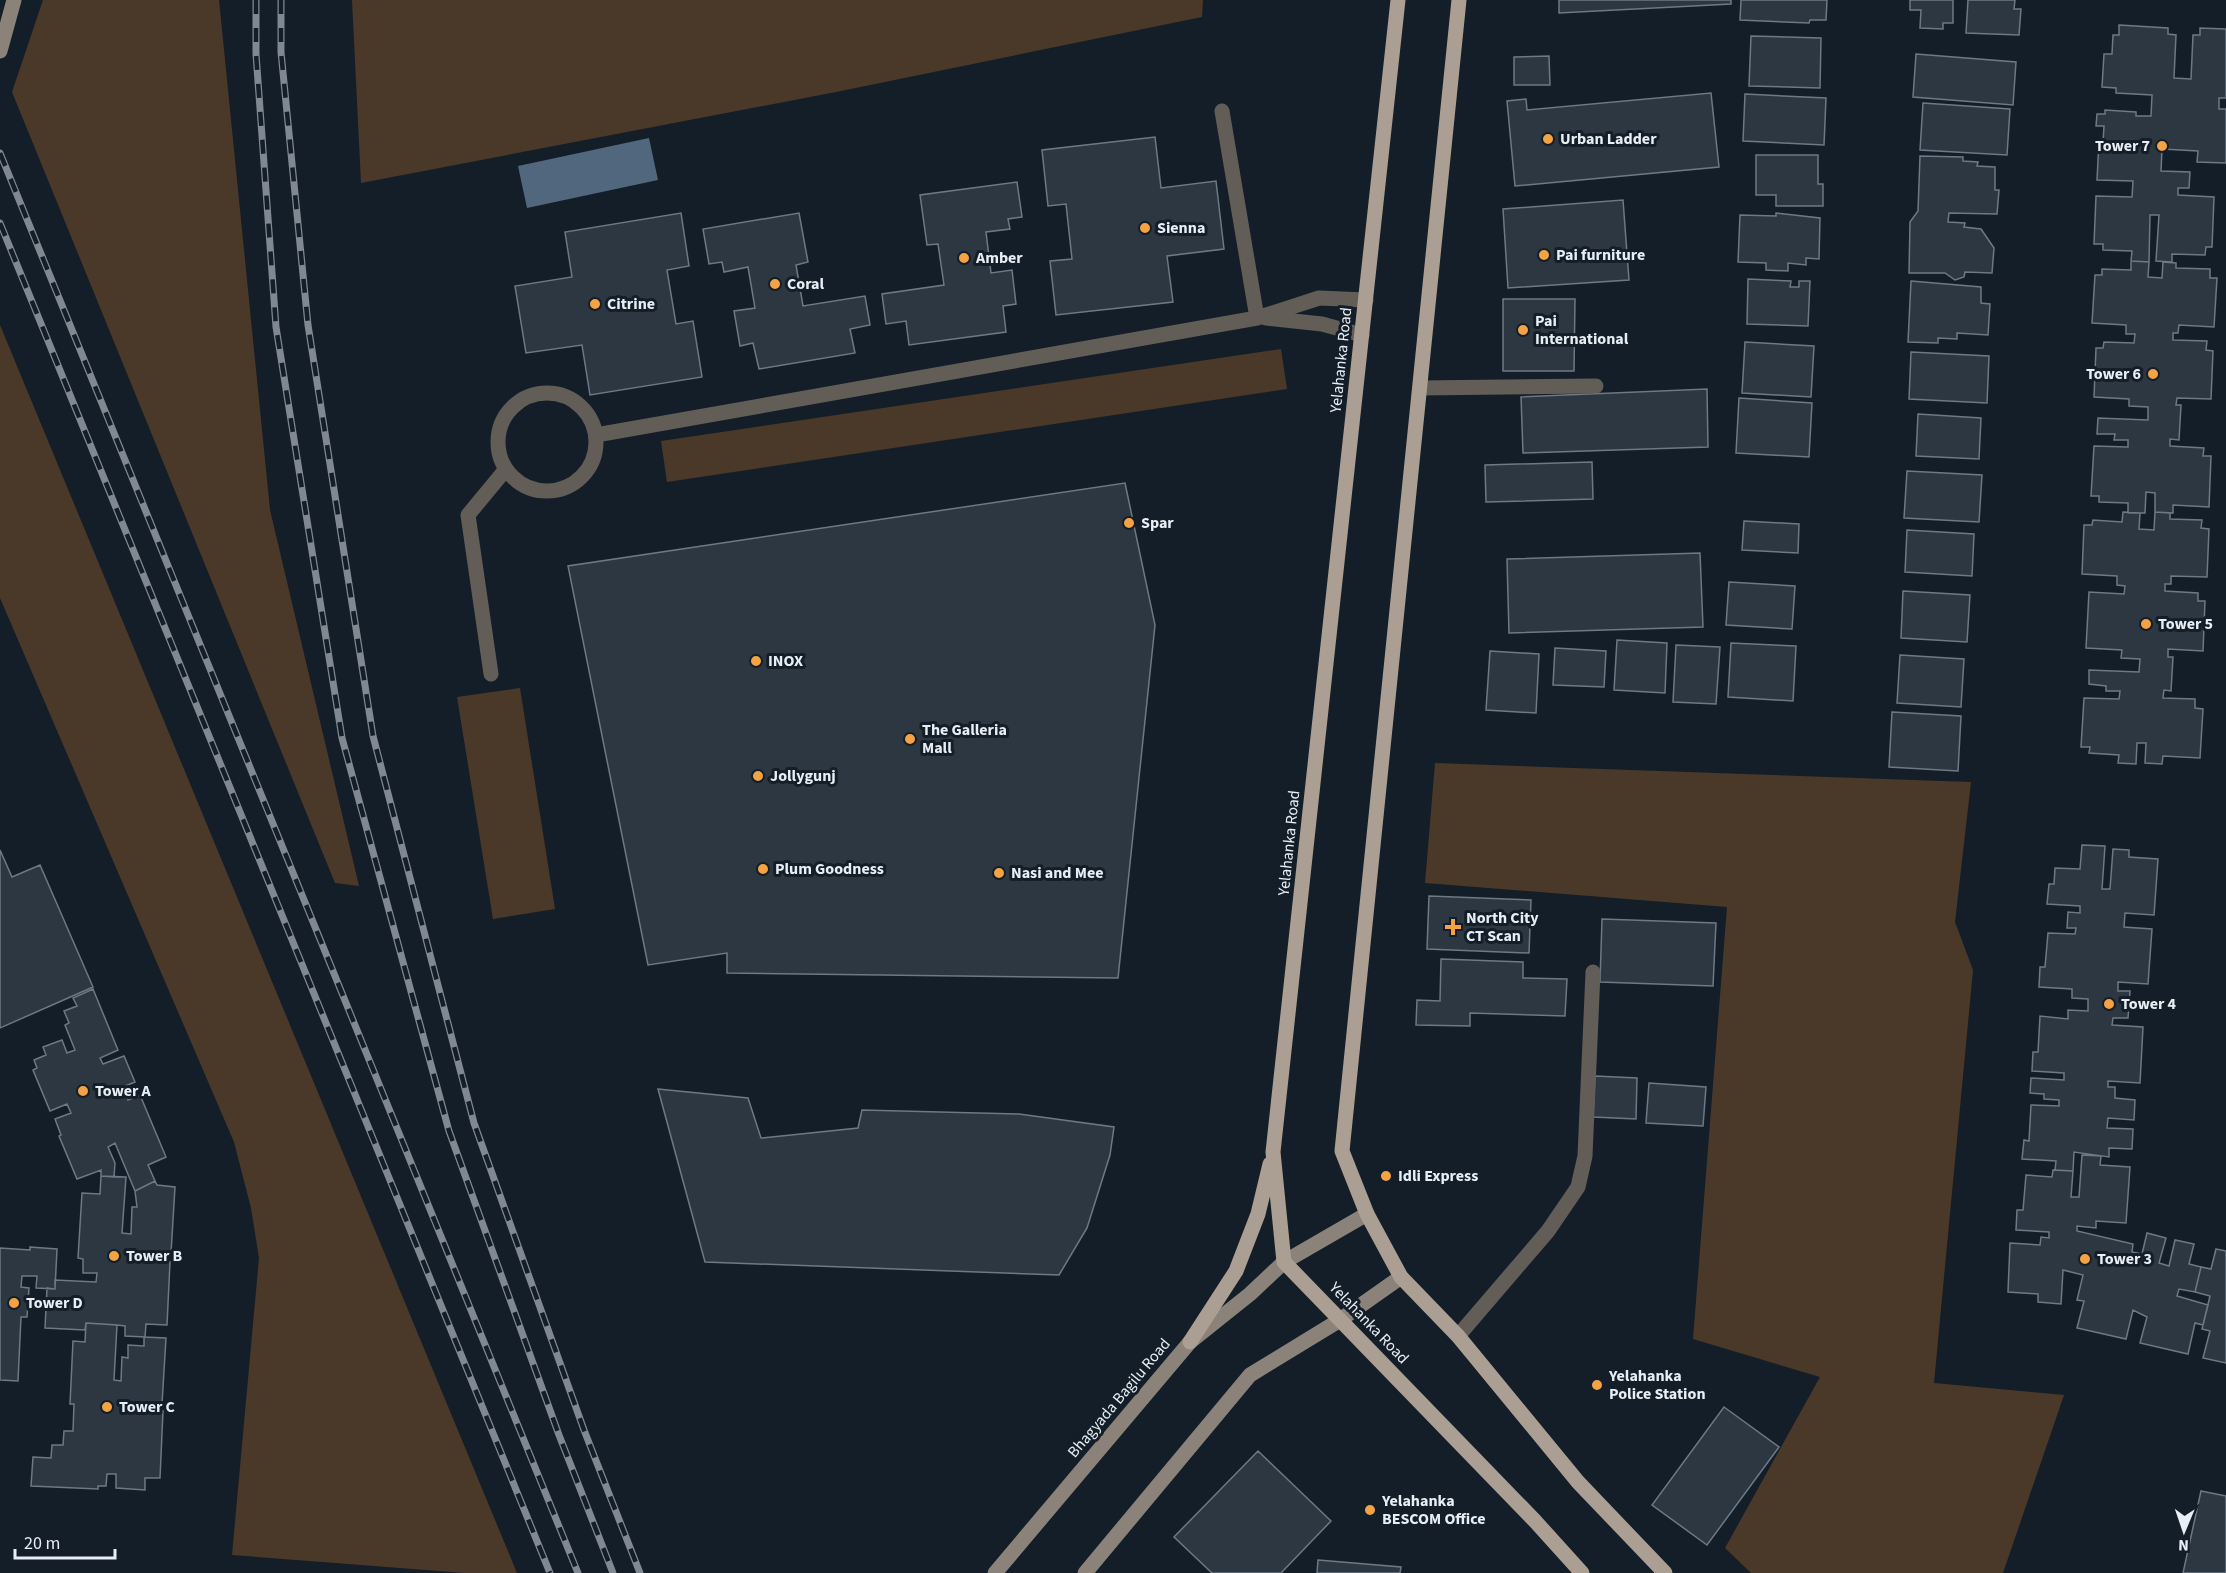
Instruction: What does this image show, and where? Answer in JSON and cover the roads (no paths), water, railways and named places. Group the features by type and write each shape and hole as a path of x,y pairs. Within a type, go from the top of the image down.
{"main road":[{"path":"0,51 14,0"},
{"name":"Yelahanka Road","path":"1398,0 1273,1152 1284,1262 1535,1521 1582,1573"},
{"path":"1459,0 1342,1151 1367,1214 1401,1277 1458,1336 1578,1482 1665,1573"},
{"path":"1190,1341 1236,1271 1258,1214 1273,1152"},
{"name":"Bhagyada Bagilu Road","path":"995,1573 1190,1341 1250,1294 1284,1262 1367,1214"},
{"path":"1085,1573 1250,1375 1340,1320 1401,1277"}],"street":[{"path":"1222,111 1257,318"},
{"path":"596,435 1257,318 1319,298 1366,300"},
{"path":"1257,318 1322,324 1362,335"},
{"path":"1420,388 1596,386"},
{"path":"553,393 569,397 582,407 591,419 596,435 596,451 590,467 579,479 565,487 549,491 532,488 518,481 506,469 498,447 501,423 510,409 530,396 553,393"},
{"path":"491,674 468,515 506,469"},
{"path":"1458,1336 1548,1231 1578,1187 1586,1156 1593,972"}],"water":[{"path":"649,138 658,180 527,208 518,166"}],"railway":[{"path":"256,0 256,54 276,327 342,738 449,1131 559,1435 613,1573"},
{"path":"281,0 281,52 308,325 373,736 474,1123 584,1430 640,1573"},
{"path":"0,153 578,1573"},
{"path":"0,223 550,1573"}],"place":[{"name":"Urban Ladder","path":"1548,139"},
{"name":"Tower 7","path":"2162,146"},
{"name":"Sienna","path":"1145,228"},
{"name":"Pai furniture","path":"1544,255"},
{"name":"Amber","path":"964,258"},
{"name":"Coral","path":"775,284"},
{"name":"Citrine","path":"595,304"},
{"name":"Pai International","path":"1523,330"},
{"name":"Tower 6","path":"2153,374"},
{"name":"Spar","path":"1129,523"},
{"name":"Tower 5","path":"2146,624"},
{"name":"INOX","path":"756,661"},
{"name":"The Galleria Mall","path":"910,739"},
{"name":"Jollygunj","path":"758,776"},
{"name":"Plum Goodness","path":"763,869"},
{"name":"Nasi and Mee","path":"999,873"},
{"name":"North City CT Scan","path":"1453,927"},
{"name":"Tower 4","path":"2109,1004"},
{"name":"Tower A","path":"83,1091"},
{"name":"Idli Express","path":"1386,1176"},
{"name":"Tower B","path":"114,1256"},
{"name":"Tower 3","path":"2085,1259"},
{"name":"Tower D","path":"14,1303"},
{"name":"Yelahanka Police Station","path":"1597,1385"},
{"name":"Tower C","path":"107,1407"},
{"name":"Yelahanka BESCOM Office","path":"1370,1510"}]}
